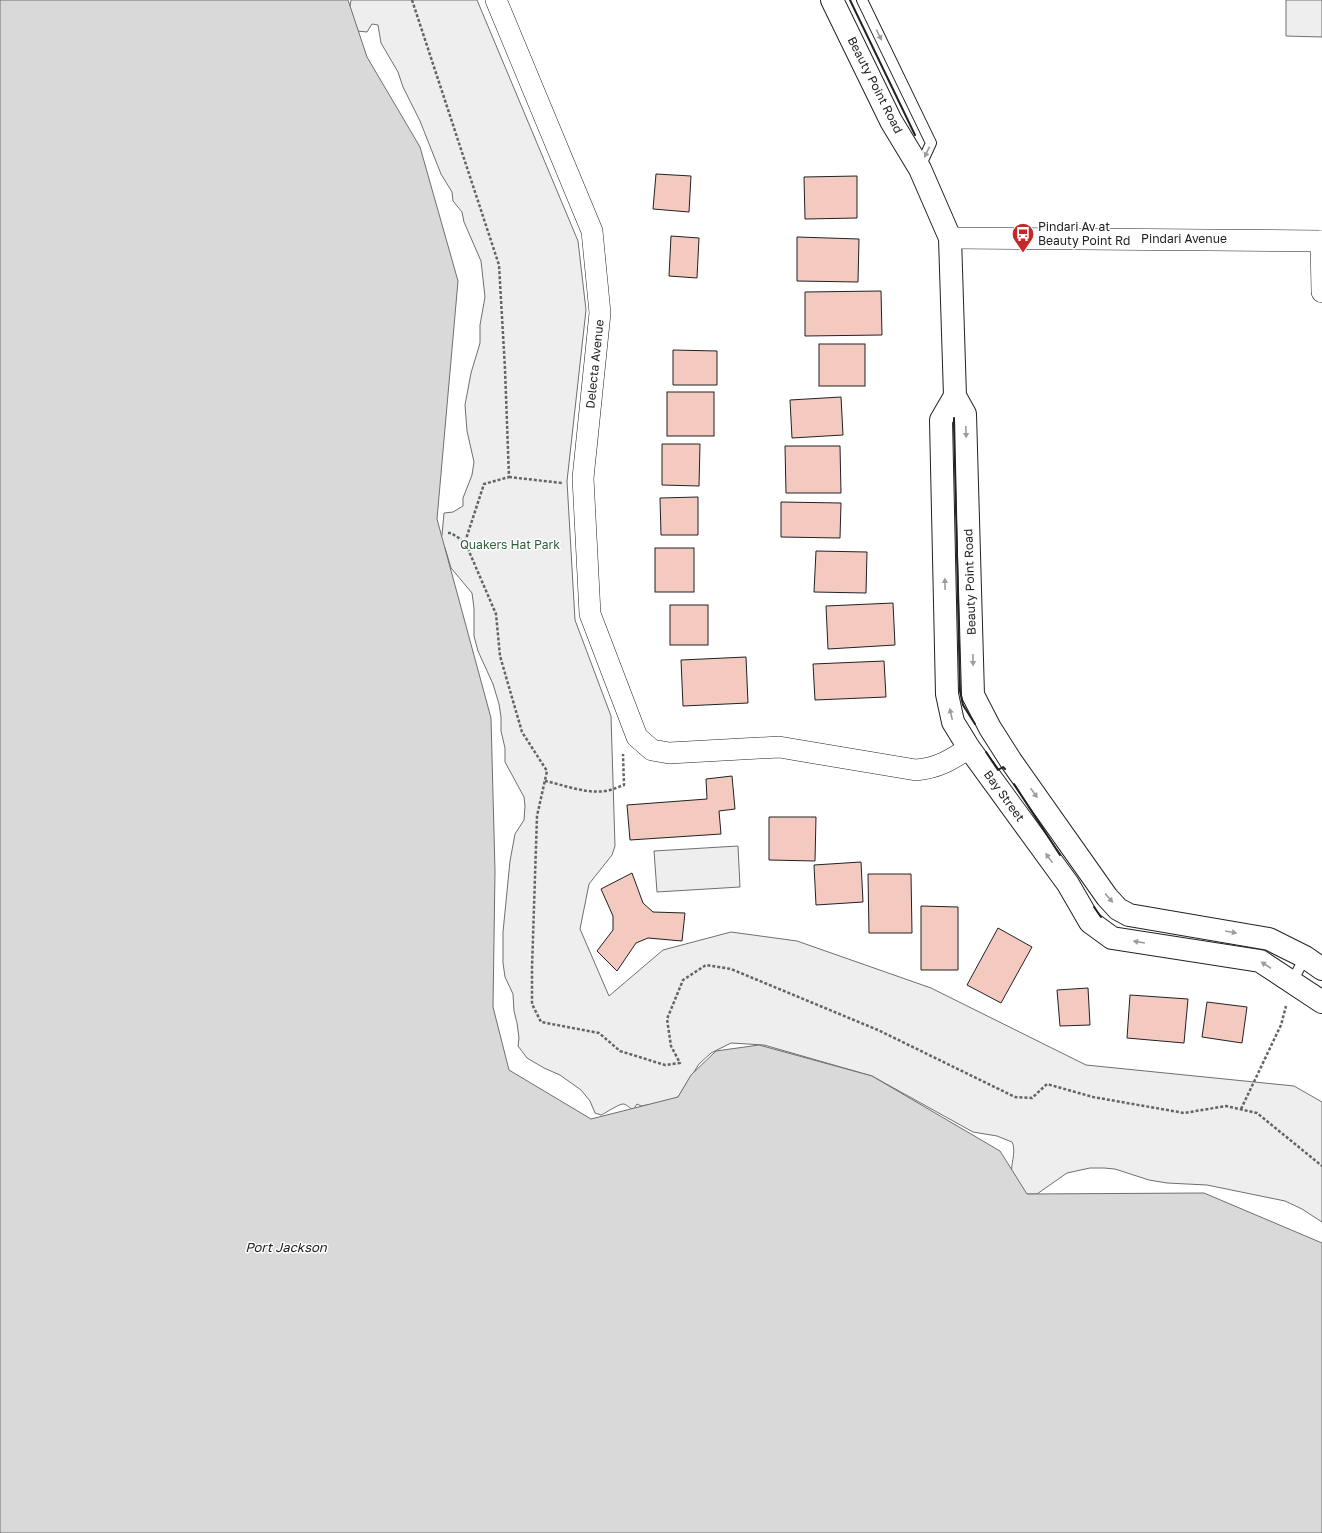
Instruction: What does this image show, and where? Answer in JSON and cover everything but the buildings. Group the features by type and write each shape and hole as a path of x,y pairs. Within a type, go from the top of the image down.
{"street":[{"name":"Delecta Avenue","path":"496,0 592,231 600,313 583,485 590,614 637,737"},
{"name":"Beauty Point Road","path":"832,0 891,121 920,169 950,238 955,396 965,414 973,695 990,728 1011,761 1107,897 1118,909 1129,914 1269,939 1314,963"},
{"name":"Pindari Avenue","path":"950,238 1322,240"},
{"path":"1322,240 1322,292"},
{"name":"Beauty Point Road","path":"955,396 941,420 947,694 953,722 969,748"},
{"path":"637,737 652,750 669,753 779,747 916,770 931,769 942,765 969,748"},
{"name":"Bay Street","path":"969,748 1068,884 1090,922 1112,938 1260,961 1322,1002"}],"lane":[{"name":"Beauty Point Road","path":"862,0 931,144 920,169"},
{"path":"1292,982 1314,963"}],"path":[{"path":"509,477 583,485"},
{"path":"448,534 452,533 464,542"},
{"path":"545,781 572,788 593,791 606,790 624,785 622,746 637,737"},
{"path":"1241,1110 1281,1025 1292,982"}],"green space":[{"name":"Quakers Hat Park","path":"351,0 477,0 578,241 586,310 567,481 575,620 611,716 615,846 612,855 589,884 580,929 609,996 663,950 731,932 797,941 931,988 1086,1065 1294,1086 1322,1102 1322,1222 1302,1209 1285,1201 1207,1185 1167,1183 1149,1180 1115,1169 1090,1168 1067,1173 1037,1194 1027,1194 1015,1183 1013,1178 1012,1168 1014,1152 1012,1142 997,1136 973,1132 872,1076 764,1045 731,1043 711,1053 699,1064 678,1097 665,1102 641,1106 637,1104 633,1110 625,1104 622,1104 601,1115 595,1113 590,1101 581,1090 560,1075 527,1058 518,1046 519,1038 514,1011 513,994 505,977 503,963 503,932 510,861 515,834 524,820 524,797 505,762 505,748 501,731 499,704 493,684 478,651 474,636 474,608 472,593 451,568 445,548 439,540 442,535 444,513 453,512 463,506 463,498 472,475 474,462 467,431 465,405 471,373 480,343 480,325 485,297 481,261 464,222 462,212 453,201 452,192 441,174 420,121 403,87 398,72 381,43 378,25 372,24 367,32 357,31 349,12"},
{"path":"1286,0 1322,0 1322,37 1286,36"},
{"path":"738,846 740,887 657,892 654,851"}],"water":[{"name":"Port Jackson","path":"0,0 348,0 367,57 420,147 458,281 437,519 491,718 495,871 493,1007 509,1070 591,1119 678,1097 691,1075 716,1051 759,1045 872,1076 1000,1151 1027,1194 1204,1193 1322,1243 1322,1533 0,1533"}],"wall":[{"path":"850,0 915,135"},
{"path":"954,418 960,691 963,705 975,724"},
{"path":"986,752 998,770 1003,767 1005,769"},
{"path":"1014,784 1060,855"},
{"path":"1094,907 1101,917"}],"place":[{"name":"Pindari Av at Beauty Point Rd","path":"1023,254"}]}
